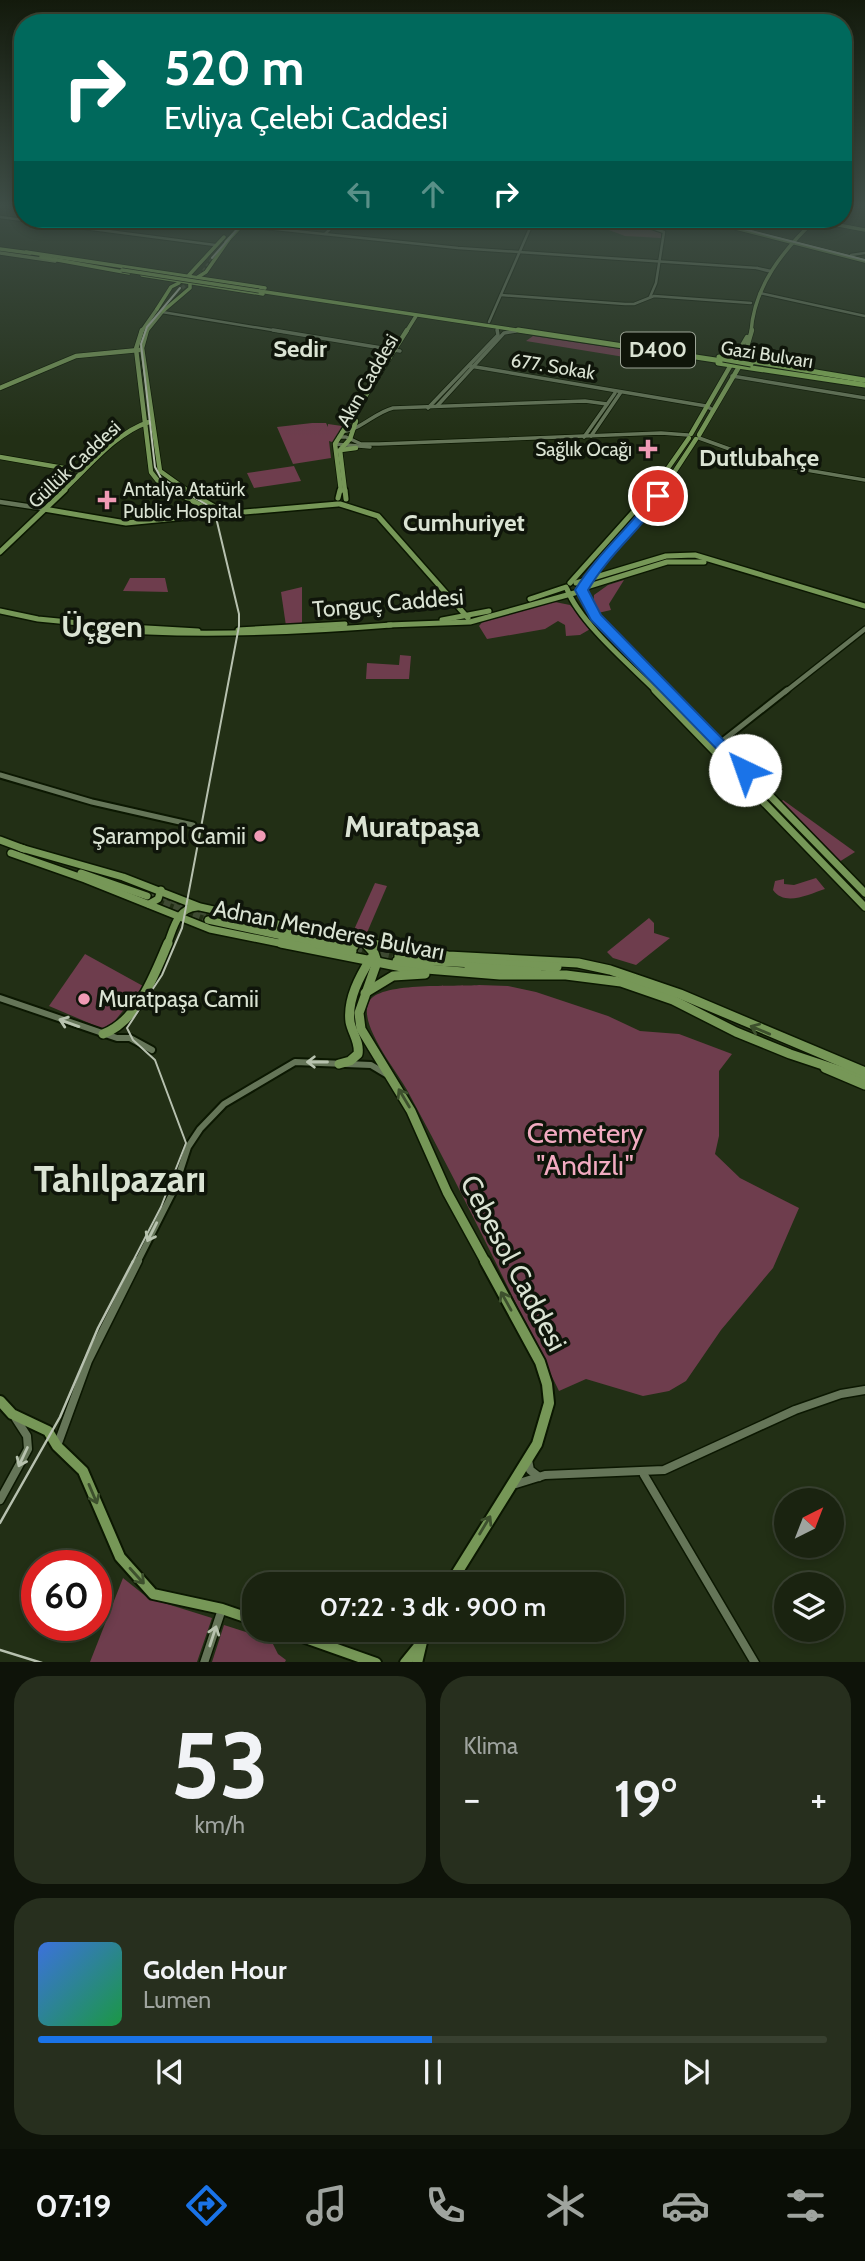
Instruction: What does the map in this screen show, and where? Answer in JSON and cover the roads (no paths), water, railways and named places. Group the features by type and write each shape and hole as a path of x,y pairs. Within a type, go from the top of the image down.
{"highway":[{"path":"162,282 168,291"},
{"path":"170,282 180,288 219,287"},
{"path":"161,310 188,282"},
{"path":"180,288 188,282"},
{"path":"198,282 209,286 353,306"},
{"name":"D400","path":"206,282 596,341"},
{"path":"223,282 312,297"},
{"path":"161,310 168,291 175,287 186,288 168,291"},
{"name":"D400","path":"260,290 516,331 596,341"},
{"path":"418,315 489,322 729,365 821,379 865,382"},
{"path":"596,341 721,359 742,355"},
{"path":"721,359 742,355"},
{"path":"742,355 751,364"},
{"name":"Gazi Bulvarı","path":"721,359 865,382"},
{"path":"714,362 726,372"},
{"path":"733,375 757,369"}],"main road":[{"path":"582,589 596,567 644,516 698,437 739,366 747,339 748,311 763,282"},
{"path":"742,355 751,339 752,311 764,282"},
{"path":"161,310 147,330 142,349 160,471 220,511"},
{"path":"161,310 141,332 136,350 153,477 208,512"},
{"name":"Akın Caddesi","path":"347,500 342,448 350,439 350,432 418,315"},
{"path":"0,387 76,356 142,349"},
{"name":"Akın Caddesi","path":"338,501 341,495 335,444 398,350"},
{"path":"570,588 645,503 689,435 733,358"},
{"path":"136,425 143,409"},
{"path":"136,425 153,420"},
{"name":"Güllük Caddesi","path":"0,552 81,471 136,425"},
{"name":"Güllük Caddesi","path":"0,546 136,425"},
{"path":"689,435 698,437"},
{"path":"342,448 356,447"},
{"path":"0,457 81,471"},
{"path":"43,508 126,523 208,512 347,500 383,516 443,593 468,619"},
{"path":"338,501 374,514 406,548"},
{"path":"0,613 34,622 164,632 251,634 468,619 551,599 588,580 666,556 695,555 865,609"},
{"path":"570,588 582,589 667,562 700,561 865,609"},
{"path":"596,567 602,574 615,573"},
{"path":"588,607 589,593 608,581"},
{"path":"570,588 582,589"},
{"path":"570,588 578,610"},
{"name":"Tonguç Caddesi","path":"391,625 293,629 381,623 468,619 570,588"},
{"path":"582,589 588,607 617,640 840,869"},
{"path":"551,599 567,602 578,610 865,907"},
{"path":"164,632 381,623"},
{"path":"249,632 272,631"},
{"path":"778,818 794,826 865,893"},
{"path":"0,840 149,897"},
{"name":"Adnan Menderes Bulvarı","path":"21,848 51,854 161,890 207,913 373,958 396,956 434,961 610,970 680,993 823,1056 865,1070"},
{"path":"0,850 149,897 158,899 161,890"},
{"name":"Adnan Menderes Bulvarı","path":"149,897 173,914 201,926 353,951"},
{"path":"103,1034 115,1030 149,985 175,927 173,914 188,908 207,913"},
{"path":"201,926 201,916 207,913"},
{"name":"Adnan Menderes Bulvarı","path":"207,913 365,943 448,972 566,975 621,982 651,991 736,1032 821,1066 865,1079"},
{"path":"365,943 373,958"},
{"path":"353,951 363,972"},
{"path":"339,1064 354,1059 359,1047 351,1030 350,1007 363,972 373,958 396,956 566,975"},
{"name":"Cebesol Caddesi","path":"373,958 359,1013 361,1029 411,1111 447,1192 540,1362 549,1385 546,1425 457,1572"},
{"path":"364,994 393,976 448,972"},
{"path":"821,1066 865,1085"},
{"path":"0,1401 12,1414 48,1431 57,1446 83,1471 120,1558 153,1594 242,1616"},
{"path":"317,1642 376,1662"},
{"path":"417,1662 420,1642"},
{"path":"405,1662 419,1645"}],"street":[{"path":"489,322 507,282"},
{"path":"650,297 654,282"},
{"path":"760,293 865,316"},
{"path":"501,295 634,304 650,297 751,303"},
{"path":"161,310 398,350"},
{"path":"436,407 479,360 498,335 497,328"},
{"path":"489,347 504,333 516,331"},
{"path":"428,408 472,368"},
{"name":"677. Sokak","path":"472,368 713,410"},
{"path":"733,375 865,398"},
{"path":"584,437 619,393"},
{"path":"591,436 619,393"},
{"path":"340,435 359,429 379,412 400,408 567,404 606,406"},
{"path":"350,439 380,414 400,408"},
{"path":"340,435 361,444 661,433 689,435"},
{"path":"356,447 567,437"},
{"path":"698,437 771,464 865,480"},
{"path":"335,444 342,448"},
{"path":"0,502 43,508"},
{"path":"712,748 865,629"},
{"path":"0,775 92,802 193,825"},
{"path":"0,998 103,1034 130,1038 152,1050"},
{"path":"57,1446 88,1361 174,1189 188,1147 200,1129 224,1104 295,1062 371,1065 391,1077"},
{"path":"505,1492 521,1481 539,1477 620,1472 644,1475 664,1470 795,1410 842,1394 865,1390"},
{"path":"0,1500 29,1449 27,1436 12,1414"},
{"path":"528,1457 530,1470 539,1477"},
{"path":"644,1475 755,1662"},
{"path":"204,1662 222,1609"}],"tunnel":[{"path":"182,288 191,282"},
{"path":"151,892 212,915"},
{"path":"154,899 208,920"},
{"path":"354,946 399,956"},
{"path":"352,951 397,961"}],"tram line":[{"path":"132,1263 161,1207 186,1143 155,1060 133,1040 127,1028 162,975 182,928 239,626 239,614 214,509 161,478 155,467 141,344 147,327 180,288"},
{"path":"0,1523 60,1417 98,1328 133,1261"},
{"path":"0,1650 39,1662"}],"place":[{"name":"Sağlık Ocağı","path":"648,449"},
{"name":"Antalya Atatürk Public Hospital","path":"107,500"},
{"name":"Şarampol Camii","path":"260,836"},
{"name":"Muratpaşa Camii","path":"84,999"}],"district":[{"name":"Sedir","path":"300,349"},
{"name":"Dutlubahçe","path":"759,458"},
{"name":"Cumhuriyet","path":"464,523"},
{"name":"Üçgen","path":"102,627"},
{"name":"Muratpaşa","path":"412,827"},
{"name":"Tahılpazarı","path":"120,1179"}],"park label":[{"name":"Cemetery \"Andızlı\"","path":"585,1149"}]}
